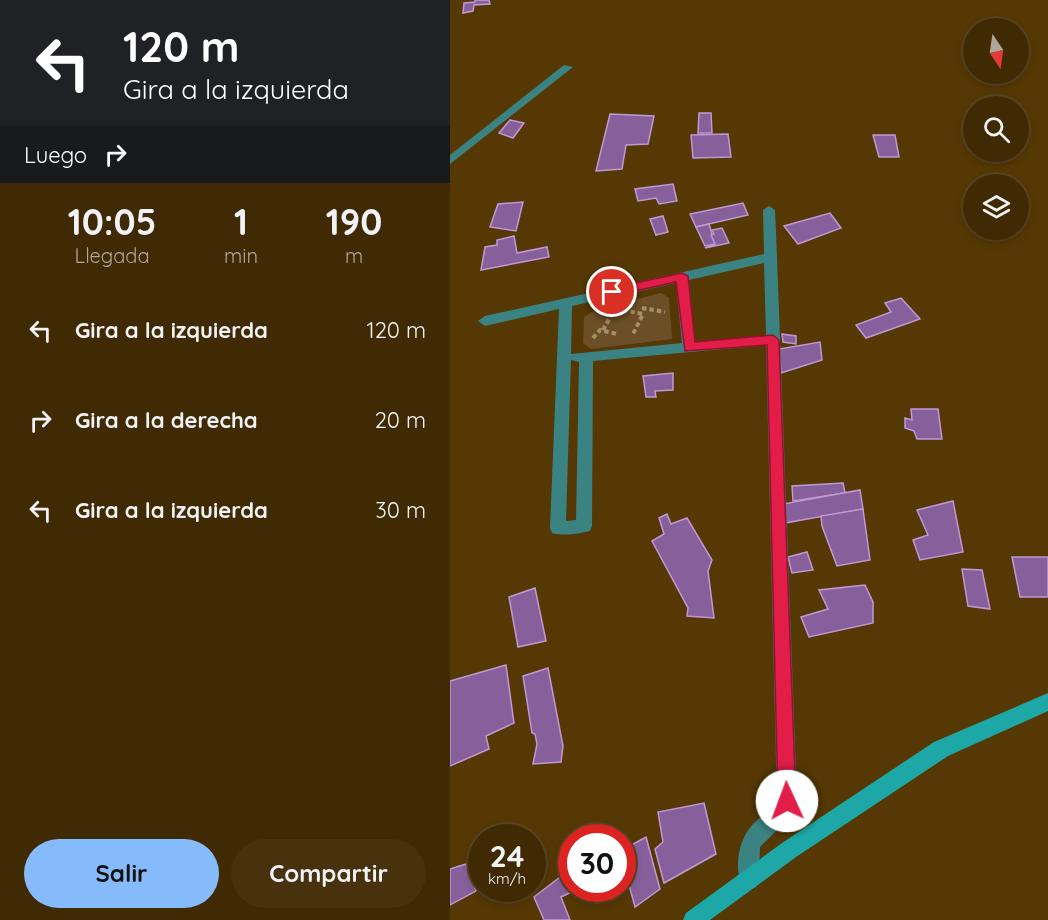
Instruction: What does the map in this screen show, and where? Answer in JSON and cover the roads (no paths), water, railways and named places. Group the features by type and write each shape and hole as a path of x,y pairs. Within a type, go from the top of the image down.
{"main road":[{"path":"693,920 713,913 749,880 789,850 941,749 1048,702"}],"street":[{"path":"450,161 568,67"},
{"path":"749,880 747,855 750,842 758,832 778,816 785,808 787,801 769,210"},
{"path":"484,321 771,257"},
{"path":"682,276 689,347"},
{"path":"566,302 558,528 584,526 586,356"},
{"path":"565,358 773,340"}]}
